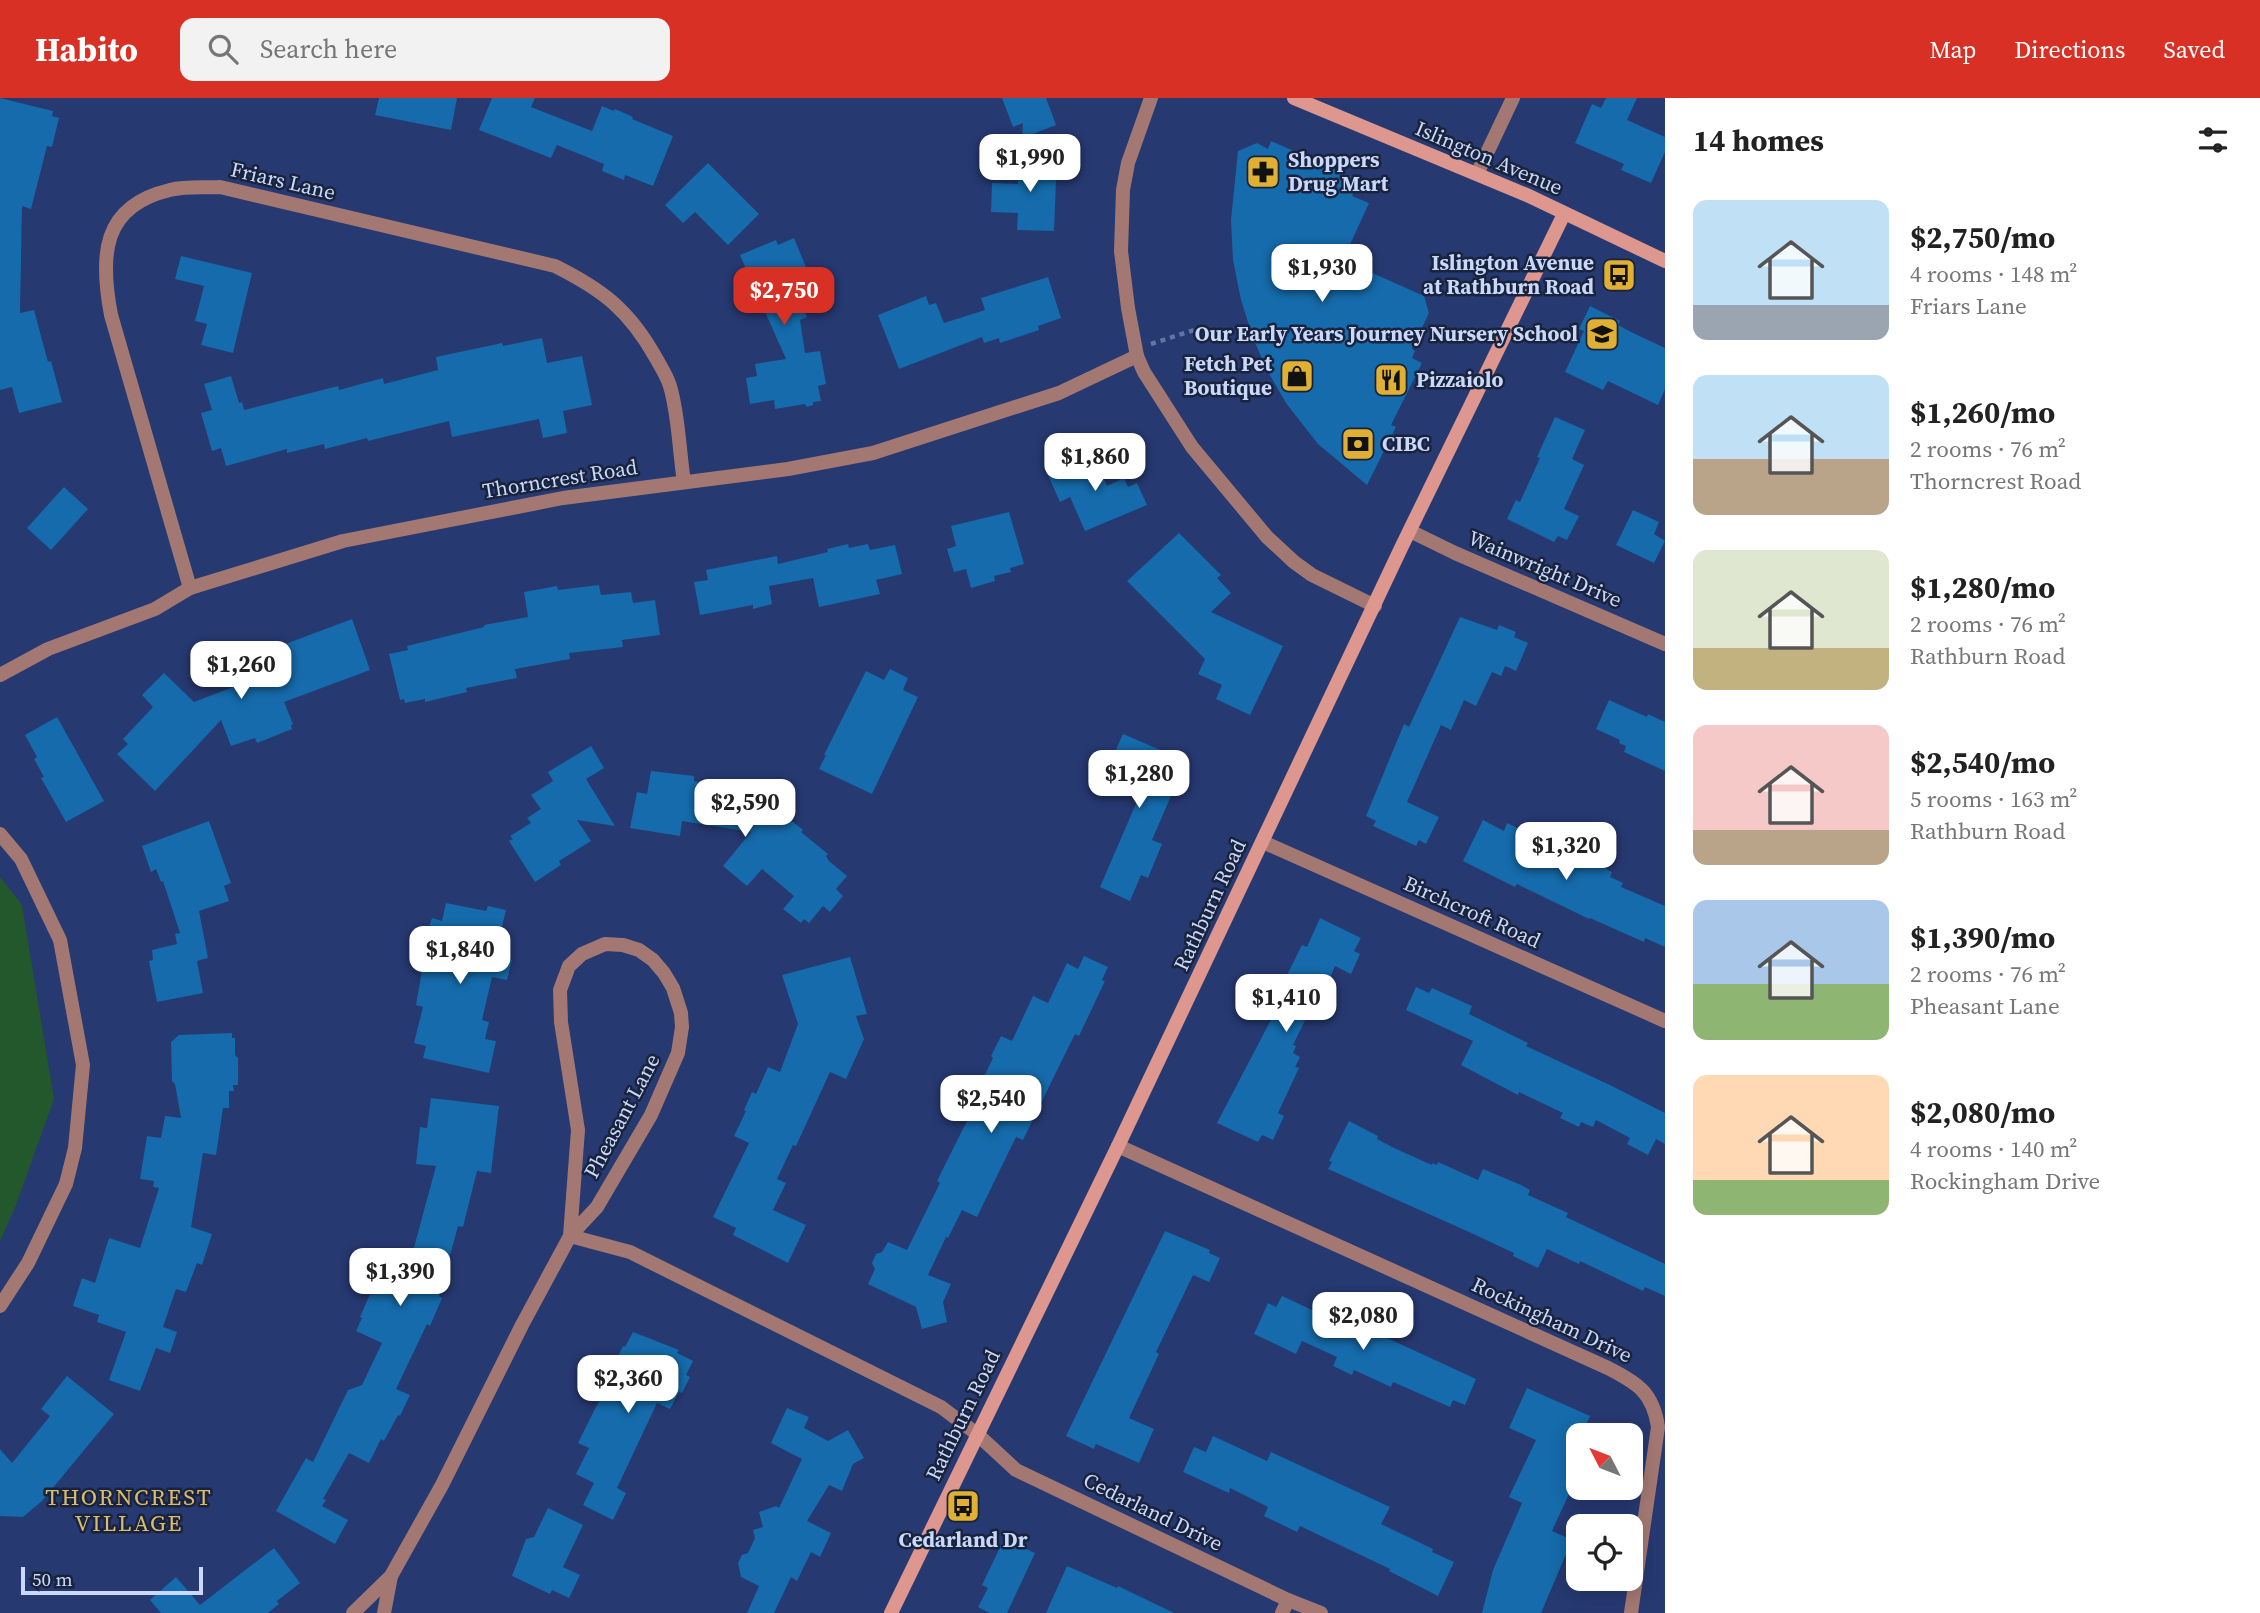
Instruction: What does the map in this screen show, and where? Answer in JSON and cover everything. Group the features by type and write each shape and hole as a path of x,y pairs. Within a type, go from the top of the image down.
{"street":[{"path":"1151,98 1128,163 1121,251 1136,353 1148,382 1192,447 1267,537 1312,575 1375,606"},
{"name":"Islington Avenue","path":"1294,98 1476,174 1665,261"},
{"path":"1476,174 1513,98"},
{"name":"Friars Lane","path":"190,588 111,315 104,279 106,251 115,225 133,206 153,195 173,189 220,187 555,266 589,283 618,305 636,327 670,383 684,482"},
{"name":"Rathburn Road","path":"891,1613 1118,1146 1564,214"},
{"name":"Thorncrest Road","path":"0,675 48,649 155,609 190,588 343,541 538,503 788,469 873,453 1059,393 1136,353"},
{"name":"Wainwright Drive","path":"1410,531 1665,644"},
{"path":"0,834 21,859 61,940 83,1065 75,1148 66,1184 28,1263 0,1306"},
{"name":"Birchcroft Road","path":"1263,842 1665,1021"},
{"name":"Pheasant Lane","path":"353,1613 391,1576 442,1486 522,1325 570,1236 597,1207 651,1115 678,1053 681,1013 673,988 664,973 646,955 623,945 605,944 582,954 569,966 560,990 561,1022 578,1130 570,1236"},
{"name":"Rockingham Drive","path":"1118,1146 1608,1368 1641,1388 1656,1412 1658,1427 1631,1613"},
{"path":"570,1236 630,1252 941,1407 978,1434"},
{"name":"Cedarland Drive","path":"978,1434 1016,1470 1285,1607 1321,1613"},
{"name":"Pheasant Lane","path":"384,1613 391,1576"}],"path":[{"path":"1136,353 1203,327"}],"green space":[{"path":"0,877 22,905 54,1099 16,1205 0,1241"}],"building":[{"path":"0,98 53,111 52,116 59,118 52,147 47,146 31,209 22,206 20,313 34,310 62,402 19,413 12,387 0,390"},
{"path":"379,98 457,98 451,130 375,115"},
{"path":"492,98 535,98 531,107 592,131 602,106 614,111 615,109 673,136 653,186 625,175 624,180 602,171 604,164 557,145 551,158 479,130"},
{"path":"1002,98 1046,98 1056,125 1022,138 1023,123 1013,127"},
{"path":"1606,98 1637,98 1627,120 1665,137 1665,152 1651,183 1621,170 1624,164 1575,143 1592,104 1601,108"},
{"path":"1271,141 1359,180 1352,196 1369,203 1343,260 1424,296 1429,313 1412,349 1415,351 1412,358 1422,363 1391,425 1396,427 1367,485 1318,444 1286,403 1253,338 1241,300 1233,260 1231,220 1238,151 1257,143 1268,149"},
{"path":"1022,154 1057,156 1054,231 1017,230 1018,213 991,212 992,183 1018,184 1018,180 1021,180"},
{"path":"708,163 759,214 728,245 695,212 683,223 665,205"},
{"path":"794,238 810,277 805,279 812,295 801,303 807,317 800,320 805,353 820,351 826,384 818,386 821,401 813,402 813,405 775,409 774,400 750,404 746,378 757,376 755,364 786,359 740,255 776,240 778,245"},
{"path":"181,256 252,273 233,353 201,345 207,324 195,321 204,286 175,279"},
{"path":"1048,277 1061,318 1038,326 1039,330 1000,343 999,338 984,343 982,337 899,369 878,315 926,296 929,305 936,303 944,323 985,310 981,298"},
{"path":"1590,306 1620,321 1618,325 1665,348 1665,389 1658,405 1608,381 1603,390 1565,372 1584,331 1579,329"},
{"path":"542,338 547,363 582,356 592,405 563,411 567,433 543,438 539,419 452,437 449,421 325,449 324,444 287,453 287,449 226,466 221,448 212,451 201,413 212,410 204,384 231,376 239,403 242,402 244,410 338,386 339,390 383,378 384,384 438,370 436,357 502,343 503,346"},
{"path":"1555,417 1585,430 1572,459 1584,465 1564,509 1579,516 1567,540 1558,536 1554,542 1507,519 1516,500 1520,502"},
{"path":"1094,457 1107,486 1124,478 1128,487 1137,483 1147,505 1085,531 1070,497 1060,502 1047,473 1073,461 1075,466"},
{"path":"64,487 88,509 51,550 27,528"},
{"path":"1633,510 1659,522 1654,534 1665,541 1654,563 1616,545"},
{"path":"1009,512 1024,564 1010,568 1011,572 994,576 995,581 971,588 966,569 954,572 947,549 956,546 951,526"},
{"path":"1179,533 1221,575 1217,578 1231,593 1211,612 1283,646 1250,715 1216,699 1222,685 1198,674 1205,659 1127,581"},
{"path":"848,544 849,548 868,544 870,550 895,545 902,574 876,580 880,594 819,607 813,578 769,586 772,604 700,615 694,582 708,580 706,570 777,556 778,564 828,552 827,549"},
{"path":"599,585 601,595 631,592 633,603 655,600 660,635 622,640 623,647 569,653 570,659 515,669 517,678 466,688 467,692 425,702 425,699 405,703 404,699 400,700 389,654 408,650 407,646 484,625 528,617 524,592 557,586 558,590"},
{"path":"1460,617 1497,630 1499,625 1516,632 1514,637 1528,643 1516,671 1505,666 1501,676 1492,672 1476,706 1464,700 1451,730 1441,725 1407,802 1439,817 1426,844 1419,840 1416,846 1373,826 1376,821 1366,816 1404,724 1409,727"},
{"path":"352,619 370,670 284,702 293,724 292,729 257,743 255,738 231,746 221,720 155,791 117,754 128,744 123,739 153,707 142,695 164,673 194,702 249,681 238,654 265,644 267,651"},
{"path":"890,669 908,678 903,690 918,697 872,794 819,769 866,671 884,680"},
{"path":"1609,700 1665,722 1665,771 1624,752 1626,746 1619,743 1620,740 1596,729"},
{"path":"57,717 104,801 66,822 41,778 44,777 34,759 37,757 25,735"},
{"path":"1123,734 1186,761 1152,840 1162,844 1148,878 1141,875 1130,901 1100,887 1138,799 1101,783"},
{"path":"591,746 604,768 586,779 615,826 577,820 591,841 559,861 561,865 535,882 509,841 513,839 510,836 531,823 527,818 541,809 531,795 553,781 548,772"},
{"path":"651,771 694,776 694,781 729,788 727,797 732,797 731,801 767,806 773,811 776,808 803,830 801,832 828,854 826,856 829,861 847,876 836,889 843,896 830,912 823,906 809,923 804,919 801,923 783,909 794,896 762,869 747,886 723,866 751,832 682,821 680,836 630,828 637,792 647,794"},
{"path":"1483,820 1504,831 1507,823 1526,832 1522,839 1563,859 1568,850 1612,872 1610,877 1623,883 1621,887 1665,906 1665,947 1645,938 1644,942 1589,919 1463,861"},
{"path":"209,821 231,883 224,886 229,901 199,911 208,958 197,961 203,993 157,1002 149,961 153,960 152,950 177,944 175,934 180,933 163,881 161,882 156,869 151,872 142,846"},
{"path":"446,903 486,911 488,906 506,910 495,955 512,960 507,980 492,977 482,1020 489,1022 485,1039 496,1041 489,1073 423,1058 426,1046 414,1043 423,1007 416,1005 425,954 420,952 432,918 442,921"},
{"path":"1320,918 1361,938 1354,951 1360,954 1351,974 1335,966 1329,980 1326,978 1293,1045 1296,1046 1293,1053 1300,1057 1295,1067 1299,1068 1278,1113 1284,1116 1273,1140 1262,1135 1258,1142 1217,1123 1275,1012 1270,1010 1302,945 1307,947"},
{"path":"1084,956 1108,967 1102,980 1105,981 1079,1036 1075,1034 1023,1140 1016,1137 977,1217 962,1210 948,1238 946,1237 928,1275 951,1284 943,1302 947,1322 922,1329 916,1307 868,1284 875,1269 872,1263 876,1254 882,1252 888,1242 907,1250 982,1088 979,1087 1001,1036 1012,1041 1033,996 1048,1003 1067,963 1078,969"},
{"path":"850,957 867,1014 856,1016 864,1039 846,1079 830,1072 796,1146 793,1145 777,1179 786,1183 773,1210 806,1225 788,1263 733,1235 736,1228 713,1217 749,1143 734,1136 746,1111 744,1110 752,1092 756,1094 768,1067 780,1072 798,1024 782,975"},
{"path":"1416,987 1429,993 1432,988 1472,1006 1469,1014 1528,1043 1526,1046 1665,1113 1665,1144 1656,1139 1648,1155 1627,1144 1630,1138 1596,1120 1593,1127 1581,1122 1579,1127 1560,1118 1563,1113 1519,1092 1518,1095 1461,1065 1473,1041 1406,1010"},
{"path":"232,1033 232,1038 235,1038 235,1055 238,1058 238,1085 233,1085 234,1091 229,1091 229,1108 223,1108 216,1155 203,1153 191,1227 212,1234 202,1265 197,1263 186,1292 176,1289 163,1327 177,1332 170,1353 156,1348 140,1391 109,1380 126,1332 97,1322 99,1315 73,1306 82,1278 95,1283 109,1238 140,1248 159,1188 153,1187 154,1181 140,1179 147,1136 161,1138 165,1116 181,1118 175,1084 172,1081 171,1042 179,1035"},
{"path":"431,1098 499,1106 491,1173 477,1171 463,1227 458,1226 439,1296 442,1298 396,1389 410,1395 400,1416 398,1415 384,1441 381,1439 369,1463 349,1453 323,1499 326,1500 322,1506 348,1520 335,1544 276,1511 306,1458 313,1462 348,1390 362,1385 382,1343 356,1331 370,1294 373,1295 384,1272 405,1281 436,1166 416,1164 420,1127 427,1128"},
{"path":"1349,1121 1378,1136 1377,1139 1432,1165 1437,1165 1438,1162 1478,1180 1483,1169 1521,1185 1530,1190 1528,1195 1568,1213 1566,1217 1665,1264 1665,1296 1645,1287 1643,1291 1580,1261 1579,1264 1547,1249 1538,1268 1513,1256 1514,1253 1328,1169 1332,1162 1329,1161"},
{"path":"1165,1231 1210,1250 1209,1253 1220,1258 1209,1282 1193,1275 1156,1352 1159,1354 1129,1418 1154,1429 1139,1463 1096,1444 1094,1449 1066,1436"},
{"path":"1282,1296 1342,1324 1344,1318 1476,1379 1465,1405 1453,1400 1450,1407 1393,1382 1391,1387 1354,1370 1352,1375 1333,1366 1337,1357 1302,1341 1296,1354 1254,1334 1268,1303 1276,1307"},
{"path":"633,1332 679,1350 677,1353 693,1361 686,1375 690,1377 670,1409 657,1403 617,1488 626,1493 613,1520 583,1505 594,1483 576,1474 589,1448 578,1443 616,1367 613,1366"},
{"path":"67,1376 114,1414 42,1501 23,1517 0,1516 0,1449 12,1463 50,1416 41,1409"},
{"path":"1527,1388 1590,1416 1587,1423 1566,1423 1566,1500 1552,1531 1566,1537 1566,1554 1541,1613 1482,1613 1493,1570 1522,1503 1509,1497 1536,1440 1509,1428"},
{"path":"787,1408 809,1417 804,1428 828,1441 848,1430 864,1458 853,1464 842,1491 829,1485 807,1521 831,1533 820,1557 811,1552 797,1581 791,1577 774,1613 747,1613 759,1586 741,1577 738,1563 742,1555 748,1553 755,1538 753,1530 763,1527 759,1512 776,1506 779,1508 802,1459 771,1443"},
{"path":"1213,1436 1267,1461 1271,1452 1390,1507 1381,1524 1454,1562 1438,1596 1389,1571 1390,1569 1300,1526 1297,1532 1264,1516 1268,1507 1230,1488 1229,1493 1183,1472 1194,1447 1206,1452"},
{"path":"548,1508 583,1525 563,1567 580,1575 569,1598 552,1590 550,1594 512,1576 526,1539 534,1537"},
{"path":"1004,1539 1035,1553 1007,1613 990,1613 978,1607 988,1588 982,1585"},
{"path":"274,1548 300,1583 277,1601 279,1604 268,1613 161,1613 150,1600 176,1577 200,1605"},
{"path":"1067,1566 1117,1588 1118,1586 1174,1613 1046,1613"}],"place":[{"name":"Shoppers Drug Mart","path":"1263,172"},
{"name":"Islington Avenue at Rathburn Road","path":"1619,275"},
{"name":"Our Early Years Journey Nursery School","path":"1602,334"},
{"name":"Fetch Pet Boutique","path":"1297,376"},
{"name":"Pizzaiolo","path":"1391,380"},
{"name":"CIBC","path":"1358,444"},
{"name":"Cedarland Dr","path":"963,1506"}],"district":[{"name":"THORNCREST VILLAGE","path":"129,1510"}]}
